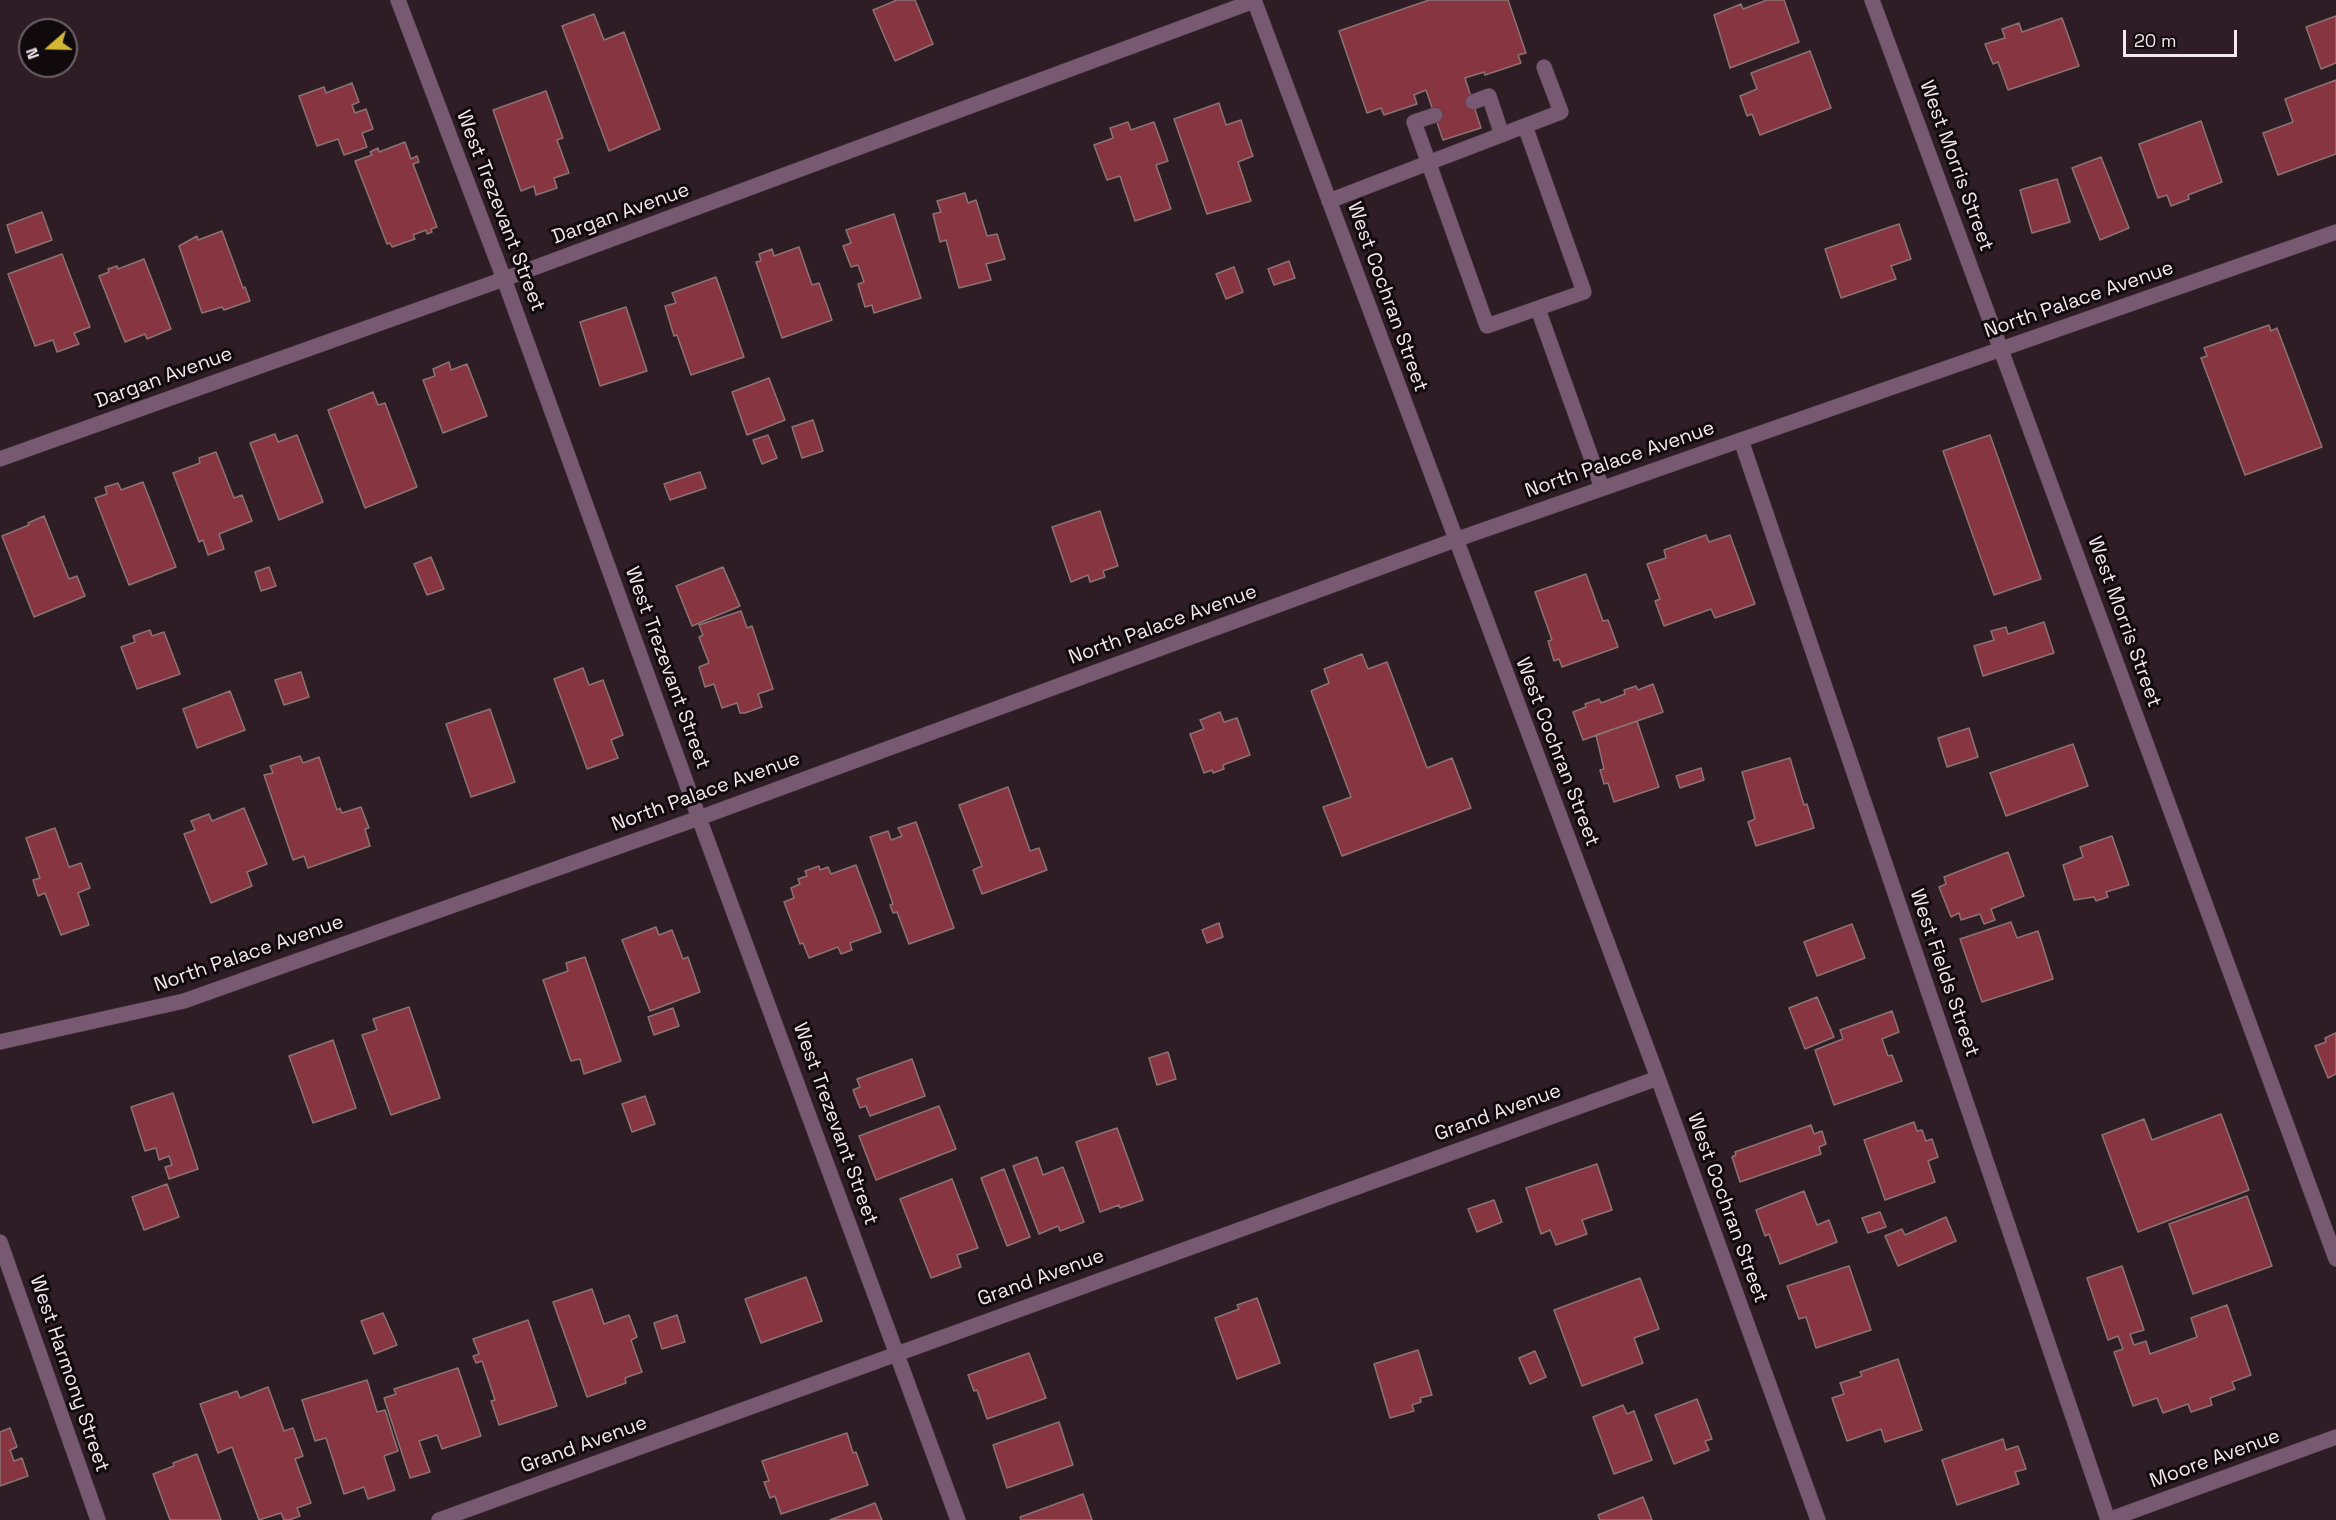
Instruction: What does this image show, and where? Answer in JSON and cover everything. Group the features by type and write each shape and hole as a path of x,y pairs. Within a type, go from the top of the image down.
{"street":[{"name":"West Trezevant Street","path":"398,0 504,279 699,818 958,1520"},
{"name":"West Morris Street","path":"1872,0 2336,1259"},
{"name":"Dargan Avenue","path":"0,459 504,279 1254,1"},
{"name":"West Cochran Street","path":"1254,1 1658,1078 1818,1520"},
{"path":"1329,201 1561,112 1544,67"},
{"path":"1473,102 1489,96 1502,135"},
{"path":"1434,115 1414,122 1487,327 1584,292 1524,126"},
{"name":"North Palace Avenue","path":"0,1042 184,1001 699,818 1455,540 2336,232"},
{"path":"1538,309 1602,488"},
{"name":"West Fields Street","path":"1741,440 2108,1520"},
{"name":"Grand Avenue","path":"439,1520 1658,1078"},
{"name":"West Harmony Street","path":"0,1242 98,1520"},
{"name":"Moore Avenue","path":"2108,1520 2336,1437"}],"building":[{"path":"897,0 915,0 933,44 895,61 873,10"},
{"path":"1429,0 1508,0 1526,53 1518,55 1521,63 1485,75 1484,72 1465,78 1481,128 1443,140 1426,90 1414,95 1417,104 1384,115 1381,108 1367,113 1339,31"},
{"path":"1767,0 1784,0 1799,42 1730,68 1714,15 1741,4 1743,9"},
{"path":"594,14 604,40 624,32 660,129 609,151 562,26"},
{"path":"2336,16 2336,63 2321,69 2306,27"},
{"path":"2062,18 2079,66 2008,90 1998,62 1993,64 1985,44 2005,38 2002,29 2019,23 2022,32"},
{"path":"1810,51 1831,108 1760,135 1752,114 1747,116 1740,96 1757,89 1751,73"},
{"path":"2336,80 2336,154 2278,175 2263,133 2293,122 2285,99"},
{"path":"352,83 359,102 352,105 355,113 366,109 373,129 362,133 367,147 344,155 338,139 317,146 299,96 324,87 326,93"},
{"path":"546,91 563,138 557,140 569,173 554,178 557,188 536,195 534,186 521,191 493,110"},
{"path":"1219,103 1226,125 1241,120 1253,156 1238,162 1251,201 1207,214 1174,119"},
{"path":"2201,121 2222,182 2188,195 2189,199 2171,206 2167,195 2158,198 2139,144"},
{"path":"1128,122 1131,130 1154,122 1168,161 1156,165 1171,209 1135,221 1120,176 1107,180 1094,145 1113,138 1110,128"},
{"path":"405,142 411,159 417,156 419,162 413,164 437,227 431,229 432,232 427,234 426,230 413,235 415,239 392,247 390,243 387,244 355,161 372,155 370,152 378,148 379,152"},
{"path":"2101,157 2129,228 2100,240 2072,168"},
{"path":"2057,179 2070,222 2032,233 2020,190"},
{"path":"965,193 968,203 976,200 987,236 997,234 1005,259 986,264 991,280 959,288 946,240 940,242 933,214 941,212 937,201"},
{"path":"42,212 52,240 16,253 7,225"},
{"path":"894,214 921,298 874,313 872,305 865,307 858,284 864,282 858,265 851,267 843,246 851,243 846,230"},
{"path":"1899,224 1911,259 1891,266 1896,279 1841,298 1825,249"},
{"path":"222,231 250,301 224,310 222,307 202,313 179,246 197,236 198,240"},
{"path":"799,247 812,285 819,283 832,320 782,338 756,262 761,261 759,254 772,249 774,256"},
{"path":"62,254 90,327 74,333 79,344 57,352 53,340 35,346 8,274"},
{"path":"144,259 171,329 147,339 145,334 125,342 99,276 109,272 108,269 117,266 118,269"},
{"path":"1289,261 1295,278 1274,285 1268,269"},
{"path":"1234,267 1243,292 1226,299 1216,274"},
{"path":"716,277 744,357 691,375 677,335 674,336 665,306 676,303 672,293"},
{"path":"626,307 647,371 600,386 580,322"},
{"path":"2269,325 2271,331 2277,328 2322,447 2245,475 2201,358 2207,356 2204,348"},
{"path":"449,362 451,370 467,364 487,416 443,433 423,380 435,376 433,369"},
{"path":"769,378 785,420 747,435 732,392"},
{"path":"373,392 378,405 385,403 417,487 365,508 328,410"},
{"path":"813,420 823,451 802,458 792,427"},
{"path":"275,434 278,442 297,435 323,502 279,520 250,443"},
{"path":"768,435 777,458 762,464 753,440"},
{"path":"1990,435 2041,579 1994,595 1943,451"},
{"path":"216,452 234,498 242,495 252,521 219,534 224,549 208,555 203,540 199,542 173,473 200,463 199,458"},
{"path":"700,472 706,488 670,500 664,484"},
{"path":"143,482 176,567 129,585 95,498 107,494 105,487 118,483 121,490"},
{"path":"1100,511 1118,566 1103,571 1105,577 1090,582 1088,575 1071,582 1052,527"},
{"path":"44,516 69,579 77,576 85,596 34,617 2,536"},
{"path":"1706,535 1709,542 1730,535 1755,604 1715,618 1711,609 1664,626 1655,601 1660,599 1647,564 1666,558 1664,550"},
{"path":"431,557 444,589 427,595 414,564"},
{"path":"269,567 276,586 261,591 255,572"},
{"path":"723,567 740,606 692,626 676,586"},
{"path":"1586,574 1603,621 1608,620 1618,647 1562,667 1559,659 1554,661 1548,641 1552,640 1535,592"},
{"path":"741,611 747,628 752,626 773,689 758,694 762,707 745,713 740,713 737,703 722,708 714,684 705,687 699,667 709,663 699,637 703,635 699,625"},
{"path":"2044,622 2054,653 1983,676 1974,646 1994,640 1991,631 2006,627 2008,634"},
{"path":"150,630 152,636 164,632 180,674 137,689 121,647 135,642 133,636"},
{"path":"1362,654 1368,669 1387,662 1427,768 1452,758 1471,808 1342,856 1323,807 1351,797 1311,691 1329,683 1324,669"},
{"path":"583,668 589,685 603,680 623,735 611,740 618,758 587,769 554,679"},
{"path":"301,672 309,697 284,705 275,680"},
{"path":"1653,684 1663,712 1583,740 1573,712 1599,699 1601,703 1625,694 1624,690 1636,686 1638,690"},
{"path":"230,691 245,730 197,748 183,709"},
{"path":"490,709 515,782 471,797 446,724"},
{"path":"1220,712 1224,722 1237,718 1250,755 1223,765 1224,769 1204,773 1190,734 1204,729 1200,720"},
{"path":"1637,721 1659,787 1614,802 1608,783 1604,784 1600,770 1604,769 1596,735"},
{"path":"1969,728 1978,757 1947,767 1938,738"},
{"path":"2073,744 2088,786 2006,816 1990,773"},
{"path":"300,756 303,763 319,757 337,810 340,808 342,813 361,807 369,828 365,829 370,846 308,868 304,856 293,860 264,775 273,773 270,766"},
{"path":"1790,758 1804,805 1807,804 1814,828 1756,846 1748,822 1755,819 1742,772"},
{"path":"1701,768 1704,780 1680,788 1676,776"},
{"path":"1008,787 1030,851 1039,848 1047,870 982,894 973,870 982,866 959,805"},
{"path":"244,808 267,864 247,872 252,886 211,903 184,834 195,830 191,821 209,814 212,821"},
{"path":"916,822 954,928 909,944 897,912 893,913 890,905 893,904 870,837 888,831 891,840 902,836 898,828"},
{"path":"55,828 69,867 81,863 90,888 78,893 89,925 61,935 45,893 38,896 33,880 40,878 26,838"},
{"path":"2112,836 2129,885 2106,892 2108,897 2096,901 2094,897 2074,900 2063,865 2083,857 2080,847"},
{"path":"2008,852 2024,896 1991,909 1995,920 1984,924 1980,914 1961,920 1959,913 1951,917 1939,887 1946,884 1944,877"},
{"path":"856,865 881,932 850,943 852,950 841,954 838,947 809,958 803,943 800,944 784,902 794,898 791,888 800,884 798,879 807,876 805,871 819,866 820,870 828,867 831,874"},
{"path":"2011,922 2017,938 2038,931 2053,979 1982,1002 1960,939"},
{"path":"1219,923 1223,937 1207,943 1202,930"},
{"path":"1852,924 1865,958 1817,976 1804,942"},
{"path":"656,927 659,935 672,930 683,959 688,957 700,992 650,1011 622,940"},
{"path":"585,957 621,1061 584,1074 580,1059 571,1061 543,980 568,971 566,963"},
{"path":"1817,997 1834,1037 1805,1049 1789,1008"},
{"path":"409,1007 440,1098 391,1115 362,1035 377,1030 373,1019"},
{"path":"673,1008 679,1026 654,1035 648,1017"},
{"path":"1892,1011 1899,1032 1882,1039 1888,1056 1892,1055 1902,1081 1834,1105 1815,1050 1843,1039 1840,1030"},
{"path":"2336,1033 2336,1074 2328,1078 2315,1046 2326,1042 2325,1038"},
{"path":"333,1040 356,1108 313,1123 289,1056"},
{"path":"1168,1052 1176,1079 1157,1085 1149,1058"},
{"path":"912,1059 925,1096 870,1116 866,1106 860,1108 853,1090 860,1087 857,1079"},
{"path":"173,1093 198,1169 169,1179 165,1167 172,1165 169,1156 159,1160 156,1148 145,1151 131,1107"},
{"path":"645,1096 655,1124 632,1132 622,1104"},
{"path":"939,1106 956,1149 876,1180 859,1136"},
{"path":"2221,1114 2249,1190 2138,1232 2102,1135 2144,1119 2152,1140"},
{"path":"1914,1122 1917,1131 1922,1130 1926,1141 1932,1139 1938,1157 1928,1161 1935,1182 1885,1200 1864,1140"},
{"path":"1811,1125 1814,1134 1822,1131 1826,1144 1819,1147 1821,1154 1740,1182 1732,1157 1736,1155 1735,1152"},
{"path":"1117,1128 1143,1200 1100,1212 1076,1142"},
{"path":"1037,1157 1043,1175 1063,1167 1084,1222 1060,1231 1058,1226 1039,1234 1013,1166"},
{"path":"1597,1164 1612,1210 1582,1220 1587,1234 1556,1245 1550,1230 1541,1234 1526,1188"},
{"path":"1004,1169 1030,1237 1007,1246 981,1178"},
{"path":"952,1179 978,1248 957,1255 961,1267 931,1278 900,1199"},
{"path":"167,1184 179,1217 144,1230 132,1197"},
{"path":"1804,1191 1817,1225 1829,1220 1837,1242 1780,1264 1769,1234 1765,1236 1756,1210"},
{"path":"2247,1196 2272,1266 2193,1294 2169,1224"},
{"path":"1494,1200 1502,1222 1477,1232 1468,1209"},
{"path":"1880,1212 1886,1227 1868,1233 1862,1218"},
{"path":"1946,1217 1956,1241 1898,1266 1885,1236 1902,1229 1905,1235"},
{"path":"1849,1266 1871,1330 1816,1348 1806,1317 1799,1319 1787,1286"},
{"path":"2122,1266 2144,1330 2130,1334 2134,1345 2146,1341 2150,1354 2197,1337 2191,1318 2227,1305 2251,1375 2232,1382 2235,1389 2210,1398 2212,1405 2191,1412 2188,1404 2163,1413 2157,1398 2133,1406 2114,1352 2123,1349 2118,1336 2108,1340 2087,1278"},
{"path":"806,1277 822,1321 761,1343 745,1299"},
{"path":"1640,1278 1659,1329 1634,1338 1643,1363 1582,1386 1554,1310"},
{"path":"592,1289 604,1324 629,1315 637,1337 631,1340 642,1372 625,1378 626,1383 587,1397 553,1302"},
{"path":"1257,1298 1280,1363 1237,1379 1215,1318 1239,1309 1237,1305"},
{"path":"383,1313 397,1345 374,1354 361,1321"},
{"path":"677,1315 685,1342 662,1349 654,1323"},
{"path":"528,1320 557,1406 499,1425 491,1401 495,1400 482,1361 476,1363 473,1356 479,1354 473,1339"},
{"path":"1418,1350 1432,1395 1420,1398 1421,1402 1412,1405 1414,1411 1390,1418 1374,1364"},
{"path":"1535,1351 1546,1377 1530,1384 1519,1358"},
{"path":"1029,1353 1046,1398 987,1419 977,1390 974,1391 968,1375"},
{"path":"1898,1359 1922,1430 1885,1442 1881,1429 1847,1441 1832,1398 1844,1394 1840,1383 1862,1376 1860,1372"},
{"path":"458,1368 481,1436 442,1449 437,1435 419,1441 430,1472 410,1478 384,1398 396,1394 394,1389"},
{"path":"367,1380 377,1412 385,1410 398,1451 384,1456 395,1490 368,1499 364,1487 344,1494 326,1438 315,1441 302,1400"},
{"path":"268,1387 284,1431 293,1428 303,1456 295,1459 311,1503 297,1508 300,1516 289,1520 284,1520 281,1513 259,1520 232,1447 218,1453 200,1404 237,1391 240,1398"},
{"path":"1697,1399 1712,1439 1705,1441 1709,1450 1674,1464 1655,1415"},
{"path":"1623,1405 1627,1414 1634,1411 1652,1460 1614,1474 1593,1417"},
{"path":"1059,1422 1073,1465 1007,1488 993,1445"},
{"path":"10,1428 17,1447 10,1450 14,1461 22,1458 28,1476 0,1486 0,1432"},
{"path":"847,1433 853,1453 856,1452 868,1485 781,1514 775,1496 770,1498 764,1482 769,1481 762,1461"},
{"path":"2003,1439 2006,1450 2018,1446 2026,1469 2015,1472 2019,1484 1957,1505 1942,1460"},
{"path":"197,1454 221,1520 170,1520 153,1474"},
{"path":"1083,1494 1092,1520 1021,1520 1020,1517"},
{"path":"1643,1497 1652,1520 1600,1520 1598,1515"},
{"path":"875,1503 882,1520 830,1520"}]}
